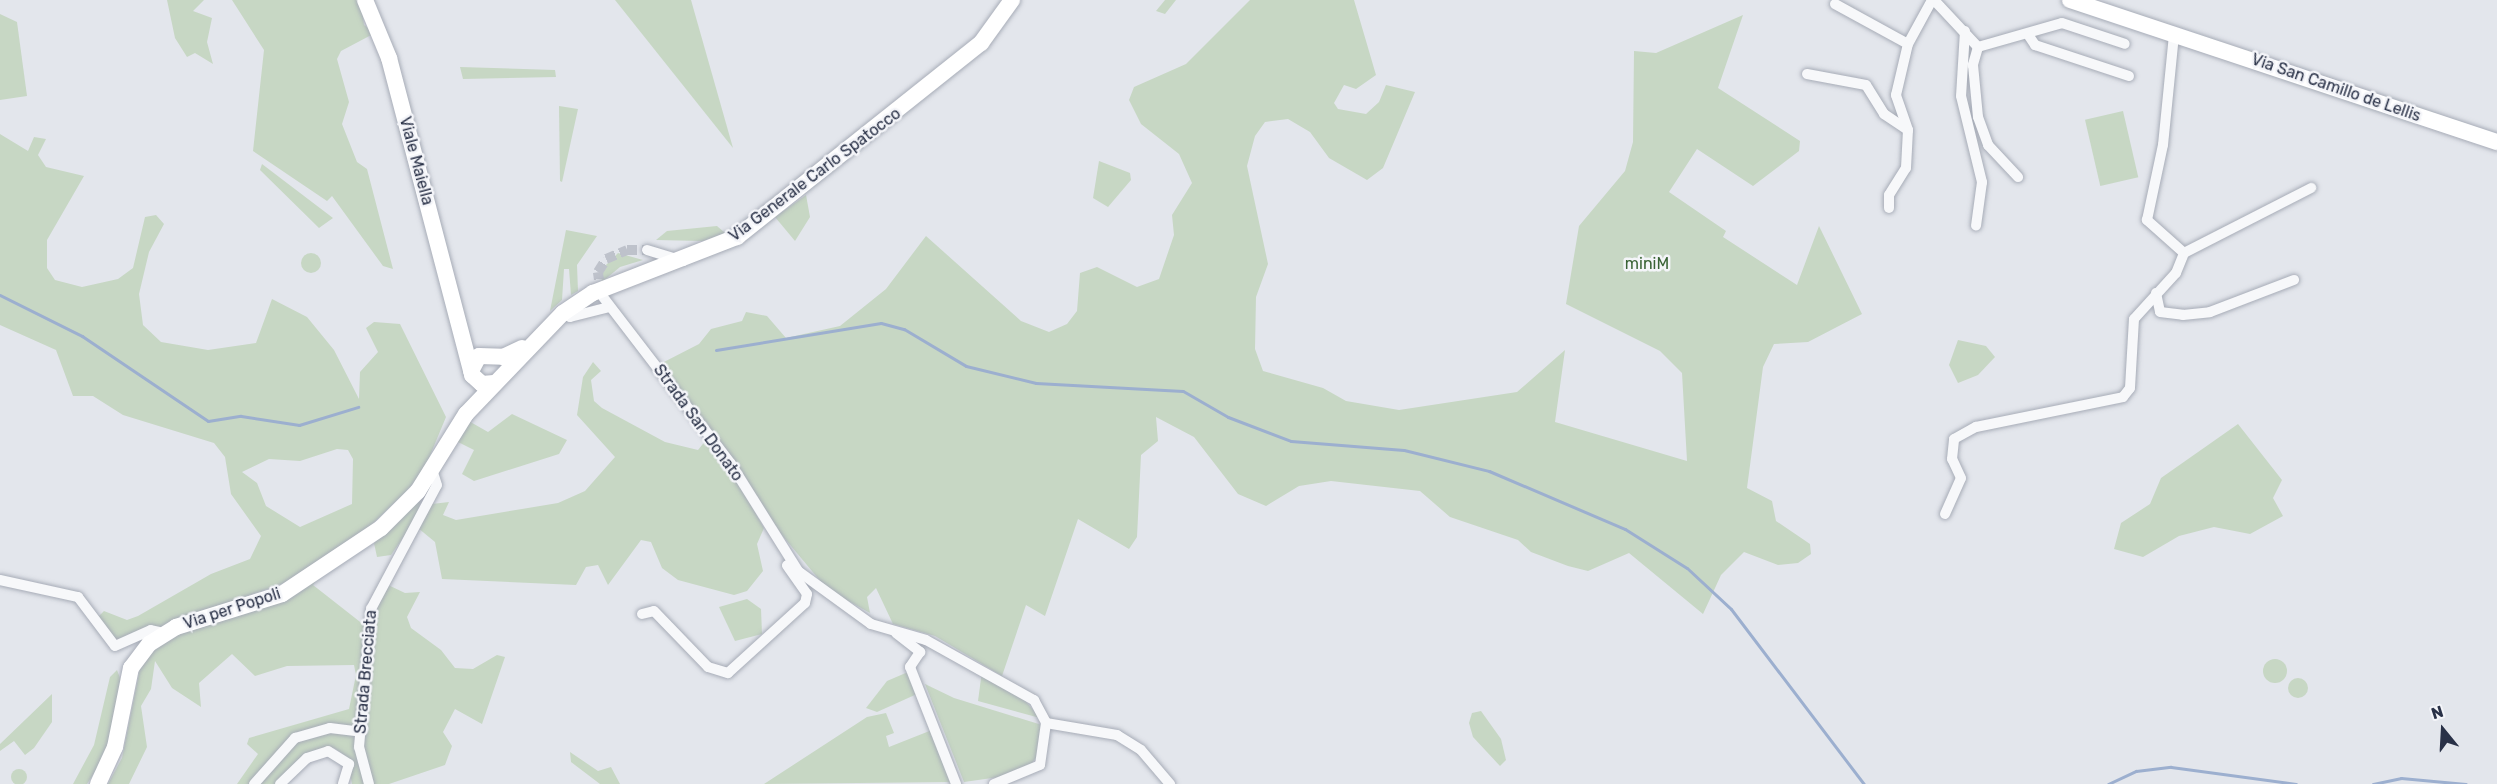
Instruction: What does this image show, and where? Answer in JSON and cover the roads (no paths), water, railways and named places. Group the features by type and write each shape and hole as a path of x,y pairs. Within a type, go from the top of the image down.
{"main road":[{"name":"Viale Maiella","path":"365,0 389,58 473,374"},
{"name":"Via Generale Carlo Spatocco","path":"498,379 528,344 563,313 593,293 683,261 732,240 815,179 981,43 1012,0"},
{"name":"Via San Camillo de Lellis","path":"2070,0 2497,142"},
{"name":"Viale Maiella","path":"460,325 491,355"},
{"name":"Via Generale Carlo Spatocco","path":"491,355 528,344"},
{"path":"491,355 498,379 473,374 475,359 491,355"},
{"name":"Via per Popoli","path":"465,414 473,374"},
{"name":"Via per Popoli","path":"98,784 116,747 130,668 164,633 294,587 393,519 432,470 465,414 498,379"}],"street":[{"path":"1889,207 1889,195 1906,168 1908,130 1896,94 1908,44 1933,0 1978,47"},
{"path":"1835,4 1908,44"},
{"path":"1978,47 2030,36 2062,23 2125,44"},
{"path":"1965,31 1961,96 1982,182 1976,226"},
{"path":"2174,34 2163,145 2147,220 2184,253"},
{"path":"2030,36 2035,45 2129,76"},
{"path":"1978,47 1973,65 1978,117 1988,145 2018,177"},
{"path":"1807,74 1866,85 1884,114 1908,130"},
{"path":"1945,514 1961,478 1952,459 1954,439 1976,427 2123,397 2130,388 2134,319 2176,273 2184,253 2311,188"},
{"path":"2156,293 2160,312 2183,315 2210,312 2294,280"},
{"name":"Strada San Donato","path":"563,313 570,317 606,302 731,464 807,594 805,603 728,673 708,667 654,611 642,614"},
{"name":"Strada Brecciata","path":"369,784 360,755 371,609 437,485 432,470"},
{"name":"Strada San Donato","path":"779,545 798,571 826,595 872,624 980,665 1034,700 1046,723"},
{"path":"0,580 78,597 115,646 151,630 164,633"},
{"name":"Strada San Donato","path":"891,630 920,652 910,667 956,784"},
{"path":"994,784 1040,765 1046,723 1117,735 1148,757 1170,784"},
{"path":"255,784 295,738 330,728 362,732"},
{"path":"280,784 301,762 328,751 349,764 343,784"}],"waterway":[{"path":"0,295 82,336 208,421 241,416 299,425 358,407"},
{"path":"716,350 881,323 904,329 966,366 1036,383 1183,391 1228,417 1291,441 1404,450 1489,471 1625,529 1687,568 1731,609 1864,784"},
{"path":"2108,784 2136,771 2171,767 2296,784"},
{"path":"2373,784 2401,778 2466,784"}],"tunnel":[{"path":"601,294 598,272 606,259 627,250 647,250"}],"park label":[{"name":"miniM","path":"1647,264"}]}
